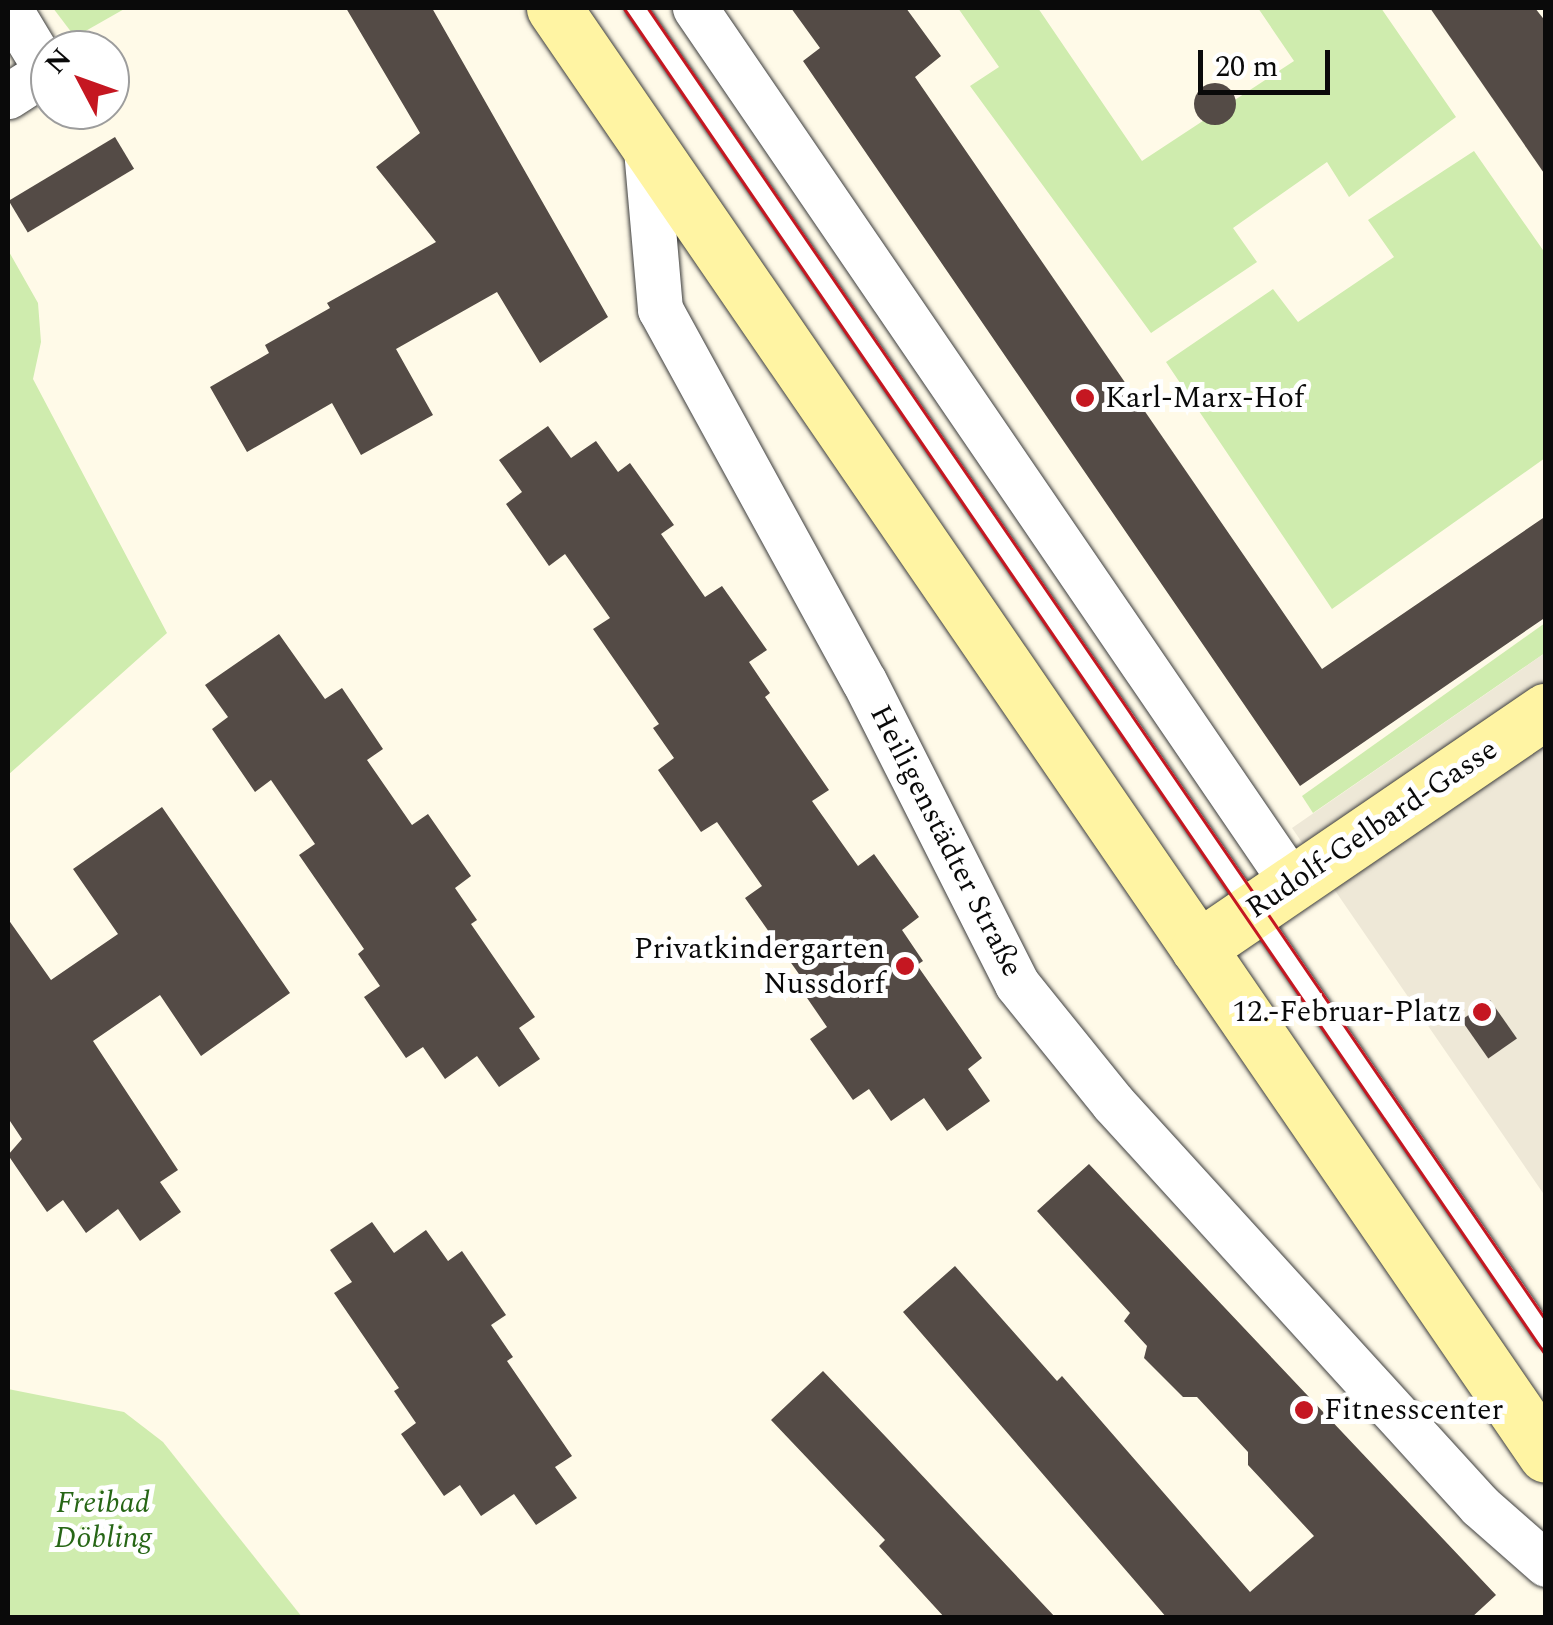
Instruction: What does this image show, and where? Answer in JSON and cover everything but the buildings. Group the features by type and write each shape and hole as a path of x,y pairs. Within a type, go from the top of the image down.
{"main road":[{"name":"Heiligenstädter Straße","path":"554,8 646,148 1546,1454"},
{"name":"Rudolf-Gelbard-Gasse","path":"1198,948 1546,710"}],"street":[{"path":"8,96 47,70 9,8"},
{"path":"695,8 1273,897"},
{"name":"Heiligenstädter Straße","path":"646,148 660,309 864,681 1017,984 1152,1146 1480,1506 1546,1564"}],"lane":[{"path":"636,8 1273,897 1546,1337"}],"green space":[{"path":"53,8 126,8 87,30 70,30"},
{"path":"958,8 1038,8 1142,161 1294,61 1258,8 1381,8 1456,117 1349,197 1327,162 1233,228 1257,262 1151,333 970,86 999,67"},
{"path":"1474,151 1545,253 1545,458 1332,609 1166,362 1273,289 1298,322 1394,257 1368,220"},
{"path":"8,250 38,303 41,342 33,379 167,633 8,775"},
{"path":"1545,623 1545,653 1313,813 1302,796"},
{"name":"Freibad Döbling","path":"8,1389 124,1412 163,1442 302,1617 8,1617"}],"shaded area":[{"name":"12.-Februar-Platz","path":"1545,653 1545,1196 1292,828"}],"tram line":[{"path":"624,8 1546,1355"},
{"path":"648,8 1546,1320"}],"place":[{"name":"Karl-Marx-Hof","path":"1085,398"},
{"name":"Privatkindergarten Nussdorf","path":"905,966"},
{"name":"12.-Februar-Platz","path":"1482,1012"},
{"name":"Fitnesscenter","path":"1304,1410"}]}
